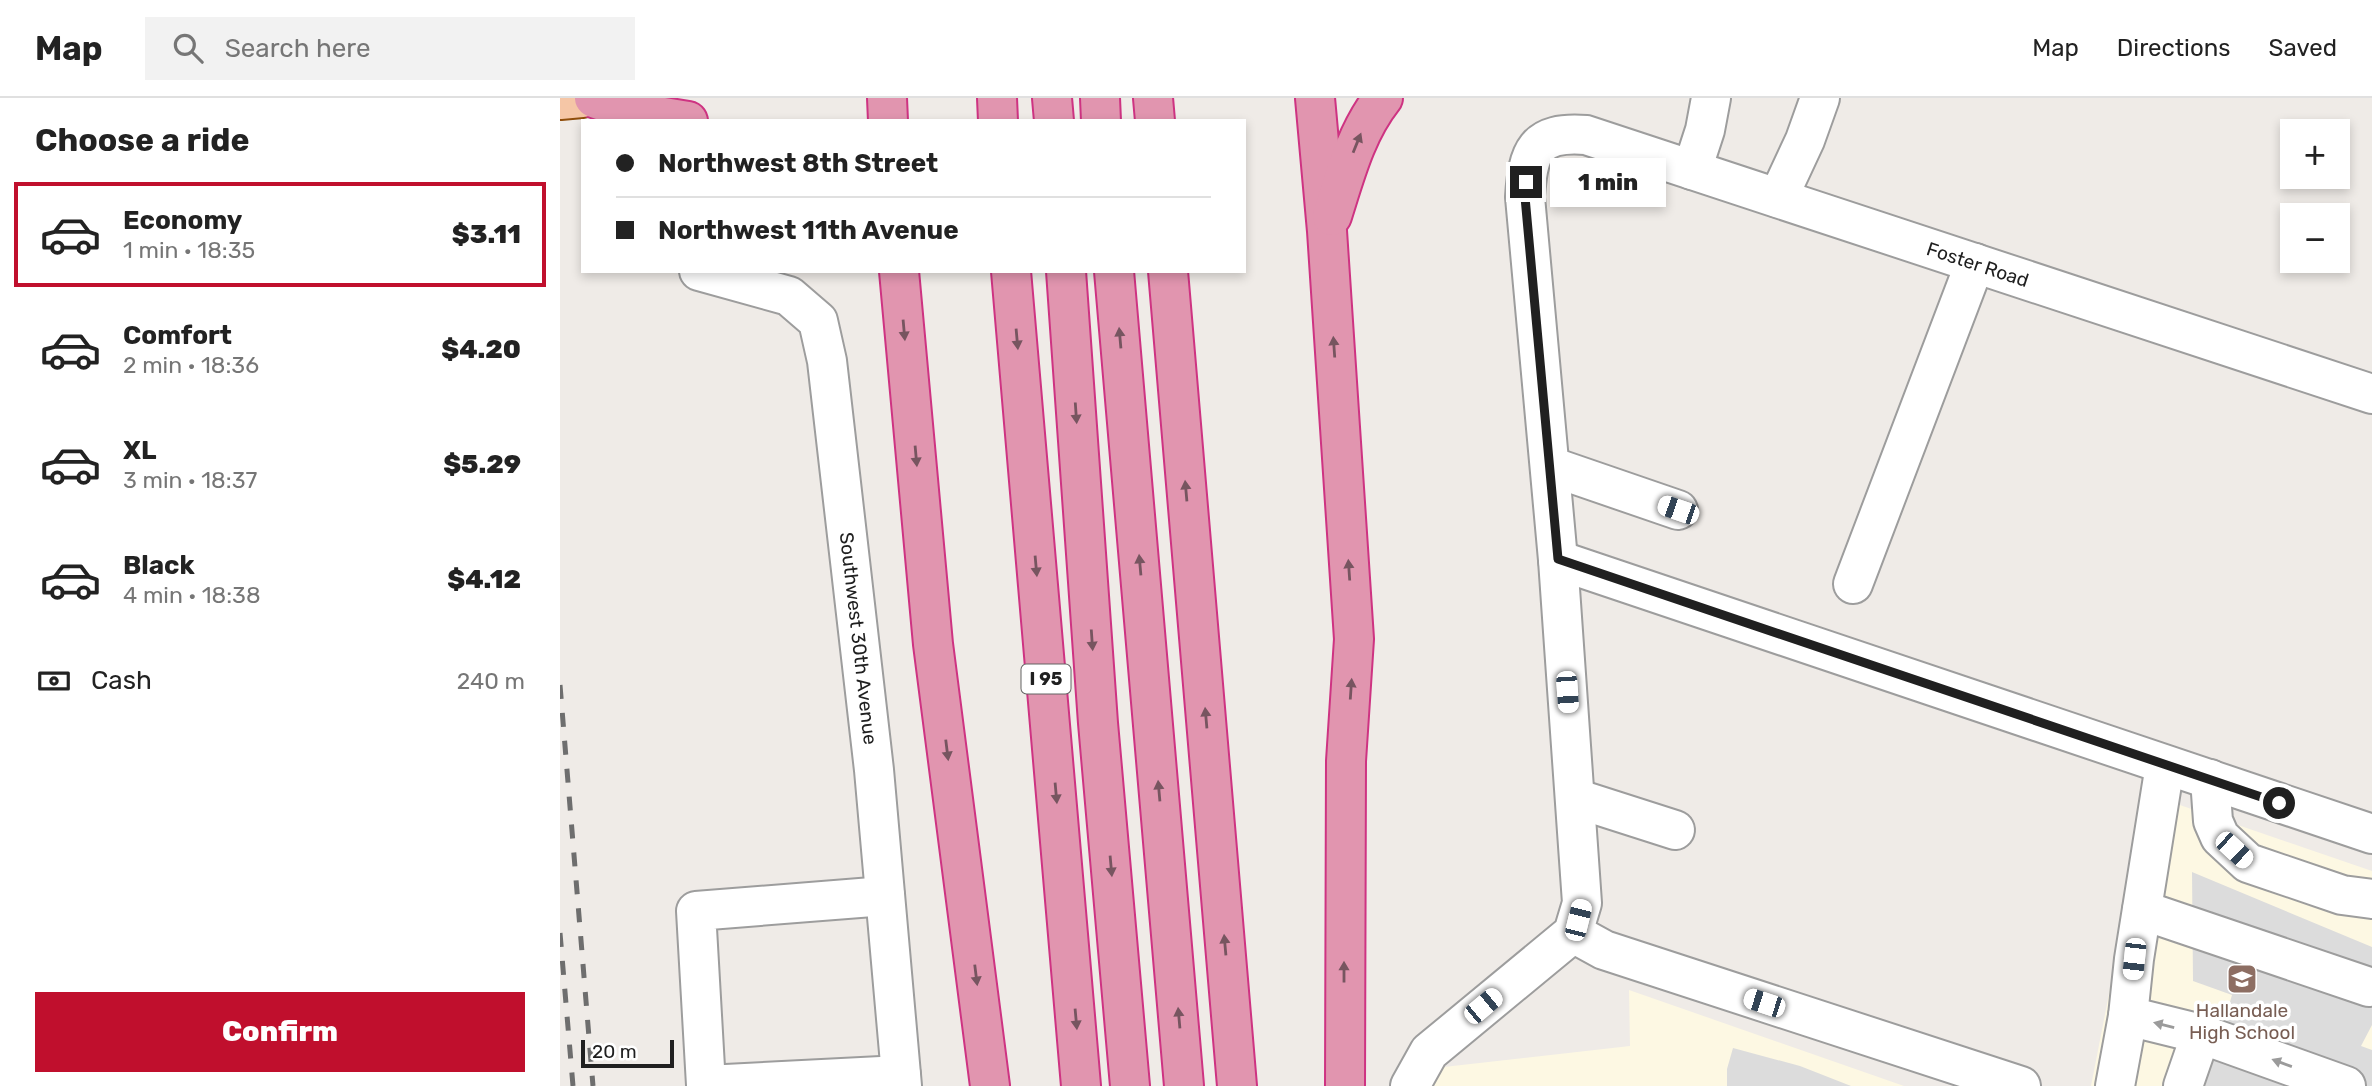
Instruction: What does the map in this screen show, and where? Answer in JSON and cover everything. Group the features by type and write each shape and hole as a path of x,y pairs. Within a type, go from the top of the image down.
{"highway":[{"path":"593,98 633,112 676,119"},
{"path":"887,98 888,119"},
{"path":"997,98 998,119"},
{"path":"1052,98 1055,119"},
{"path":"1100,98 1101,119"},
{"path":"1153,98 1155,119"},
{"path":"1315,98 1327,231 1354,639 1346,761 1345,1086"},
{"path":"1327,231 1368,117 1383,98"},
{"path":"899,273 933,644 990,1086"},
{"name":"I 95","path":"1011,273 1081,1086"},
{"path":"1066,273 1098,723 1130,1086"},
{"path":"1114,273 1184,1086"},
{"path":"1168,273 1237,1086"}],"main road":[{"path":"560,100 582,98"}],"street":[{"path":"593,98 594,119"},
{"path":"1692,170 1705,130 1711,98"},
{"path":"1778,198 1805,140 1820,98"},
{"name":"Foster Road","path":"1549,466 1525,197 1527,167 1536,147 1550,138 1568,134 1586,135 2372,394"},
{"path":"1853,584 1975,263"},
{"name":"Southwest 30th Avenue","path":"706,273 789,296 818,321 827,361 874,770 902,1081"},
{"path":"1410,1086 1429,1052 1573,933 1582,903 1549,466 1678,510"},
{"path":"1558,559 2372,834"},
{"path":"2115,1086 2165,765"},
{"path":"2210,779 2213,821 2220,837 2248,863 2342,895 2372,899"},
{"path":"1575,798 1675,830"},
{"path":"885,895 696,911 706,1085 902,1081"},
{"path":"2141,910 2369,987"},
{"path":"1573,933 1604,950 2015,1084"},
{"path":"2128,1016 2200,1034 2346,1086"},
{"path":"2183,1086 2200,1034"}],"shaded area":[{"name":"Hallandale High School","path":"2148,794 2372,871 2372,1086 2091,1086"},
{"path":"2192,872 2372,947 2372,1025 2361,1046 2372,1050 2372,1086 2205,1086 2232,995 2193,981"},
{"path":"1629,990 1904,1086 1430,1086 1435,1068 1630,1046"},
{"path":"1733,1048 1800,1066 1851,1086 1727,1086 1727,1069"}],"railway":[{"path":"560,685 593,1086"},
{"path":"560,933 573,1086"}],"place":[{"name":"Hallandale High School","path":"2242,979"}],"route":[{"path":"1526,182 1525,197 1558,559 2279,803"}]}
